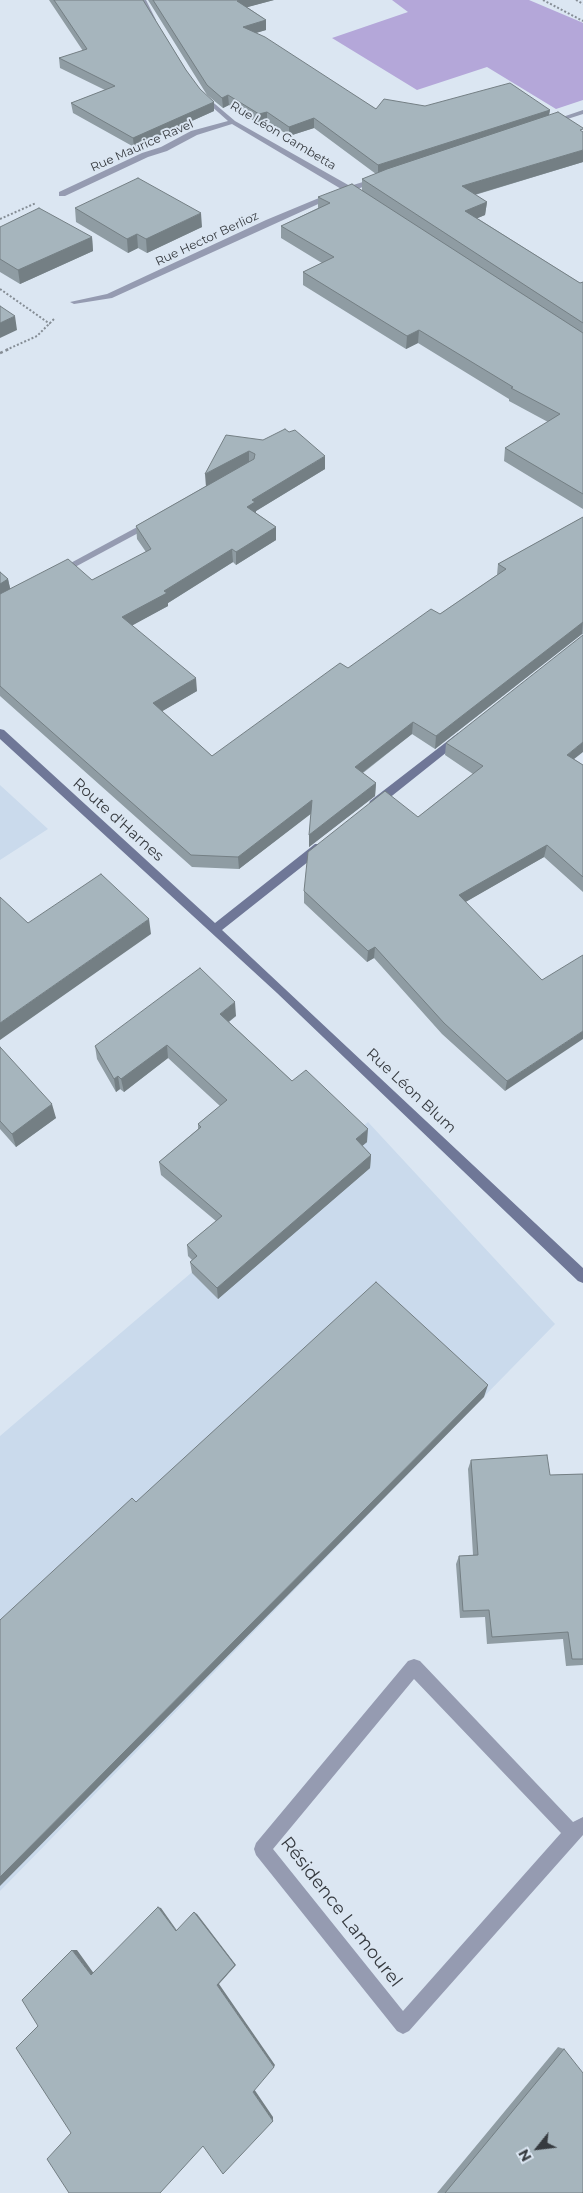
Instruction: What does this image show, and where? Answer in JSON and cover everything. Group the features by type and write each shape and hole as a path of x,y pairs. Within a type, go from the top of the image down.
{"street":[{"path":"143,0 157,24"},
{"name":"Rue Léon Gambetta","path":"199,91 233,122 349,189 364,200"},
{"path":"546,124 583,112"},
{"name":"Rue Maurice Ravel","path":"62,194 194,134 233,122"},
{"name":"Rue Hector Berlioz","path":"74,302 109,296 269,222 349,189 386,177"},
{"path":"52,576 164,516"},
{"path":"365,812 466,731"},
{"name":"Route d'Harnes","path":"0,733 215,930"},
{"path":"215,930 326,842"},
{"name":"Rue Léon Blum","path":"215,930 583,1278"},
{"name":"Résidence Lamourel","path":"414,1667 578,1829 403,2024 262,1849 414,1667"}],"path":[{"path":"543,0 583,21"},
{"path":"576,0 583,4"},
{"path":"0,219 12,212 62,194"},
{"path":"0,289 50,324"},
{"path":"0,353 37,336 74,302"}],"shaded area":[{"path":"392,0 529,0 583,23 583,100 556,109 487,67 417,90 332,38 408,12"},
{"path":"0,785 48,829 0,860"},
{"path":"368,1122 555,1324 0,1891 0,1436"}],"building":[{"path":"54,0 143,0 186,70 200,89 214,102 133,138 71,103 115,86 59,58 87,49"},
{"path":"153,0 239,0 237,1 266,20 243,27 265,37 376,109 384,99 425,106 510,83 550,110 378,165 314,118 289,127 267,112 259,114 228,95 222,98 207,85"},
{"path":"558,112 583,128 580,130 583,132 583,150 462,186 487,202 465,211 580,283 583,282 583,323 362,179"},
{"path":"138,178 201,213 146,239 137,234 127,239 75,208"},
{"path":"352,184 583,333 583,494 505,448 560,414 511,388 513,387 419,330 407,336 303,272 334,257 281,226 330,203 318,197"},
{"path":"39,208 92,237 18,270 0,259 0,227"},
{"path":"0,306 15,316 0,323"},
{"path":"285,429 289,432 295,430 325,456 252,500 255,502 247,507 276,527 236,552 232,549 164,591 167,593 122,617 196,678 153,703 212,756 340,663 348,668 431,609 440,614 506,569 498,564 583,517 583,622 436,736 413,722 355,767 376,783 309,835 312,800 238,857 191,855 0,686 0,594 68,559 92,580 151,549 136,526 254,459 255,454 249,451 205,474 226,435 263,440"},
{"path":"0,572 8,579 0,584"},
{"path":"583,635 583,742 567,755 583,765 583,877 547,845 459,895 542,980 583,955 583,1031 507,1081 444,1023 375,947 368,951 304,891 308,852 385,791 418,817 483,766 446,743"},
{"path":"101,874 149,919 0,1023 0,897 28,923"},
{"path":"200,968 235,1002 220,1014 292,1081 306,1070 368,1129 356,1139 371,1155 217,1288 190,1262 197,1256 187,1245 222,1216 159,1162 201,1127 198,1124 227,1100 167,1045 121,1079 118,1076 114,1079 95,1046"},
{"path":"0,1047 52,1104 12,1134 0,1121"},
{"path":"376,1282 488,1385 0,1877 0,1620 132,1498 136,1502"},
{"path":"547,1455 550,1475 583,1474 583,1659 572,1659 568,1632 492,1637 489,1610 463,1611 459,1556 478,1555 471,1460"},
{"path":"158,1907 176,1931 194,1912 235,1965 217,1985 274,2067 253,2092 273,2121 223,2174 203,2146 160,2193 69,2193 47,2159 71,2133 16,2048 38,2026 22,2000 72,1950 91,1975"},
{"path":"564,2049 583,2073 583,2192 445,2193"}]}
